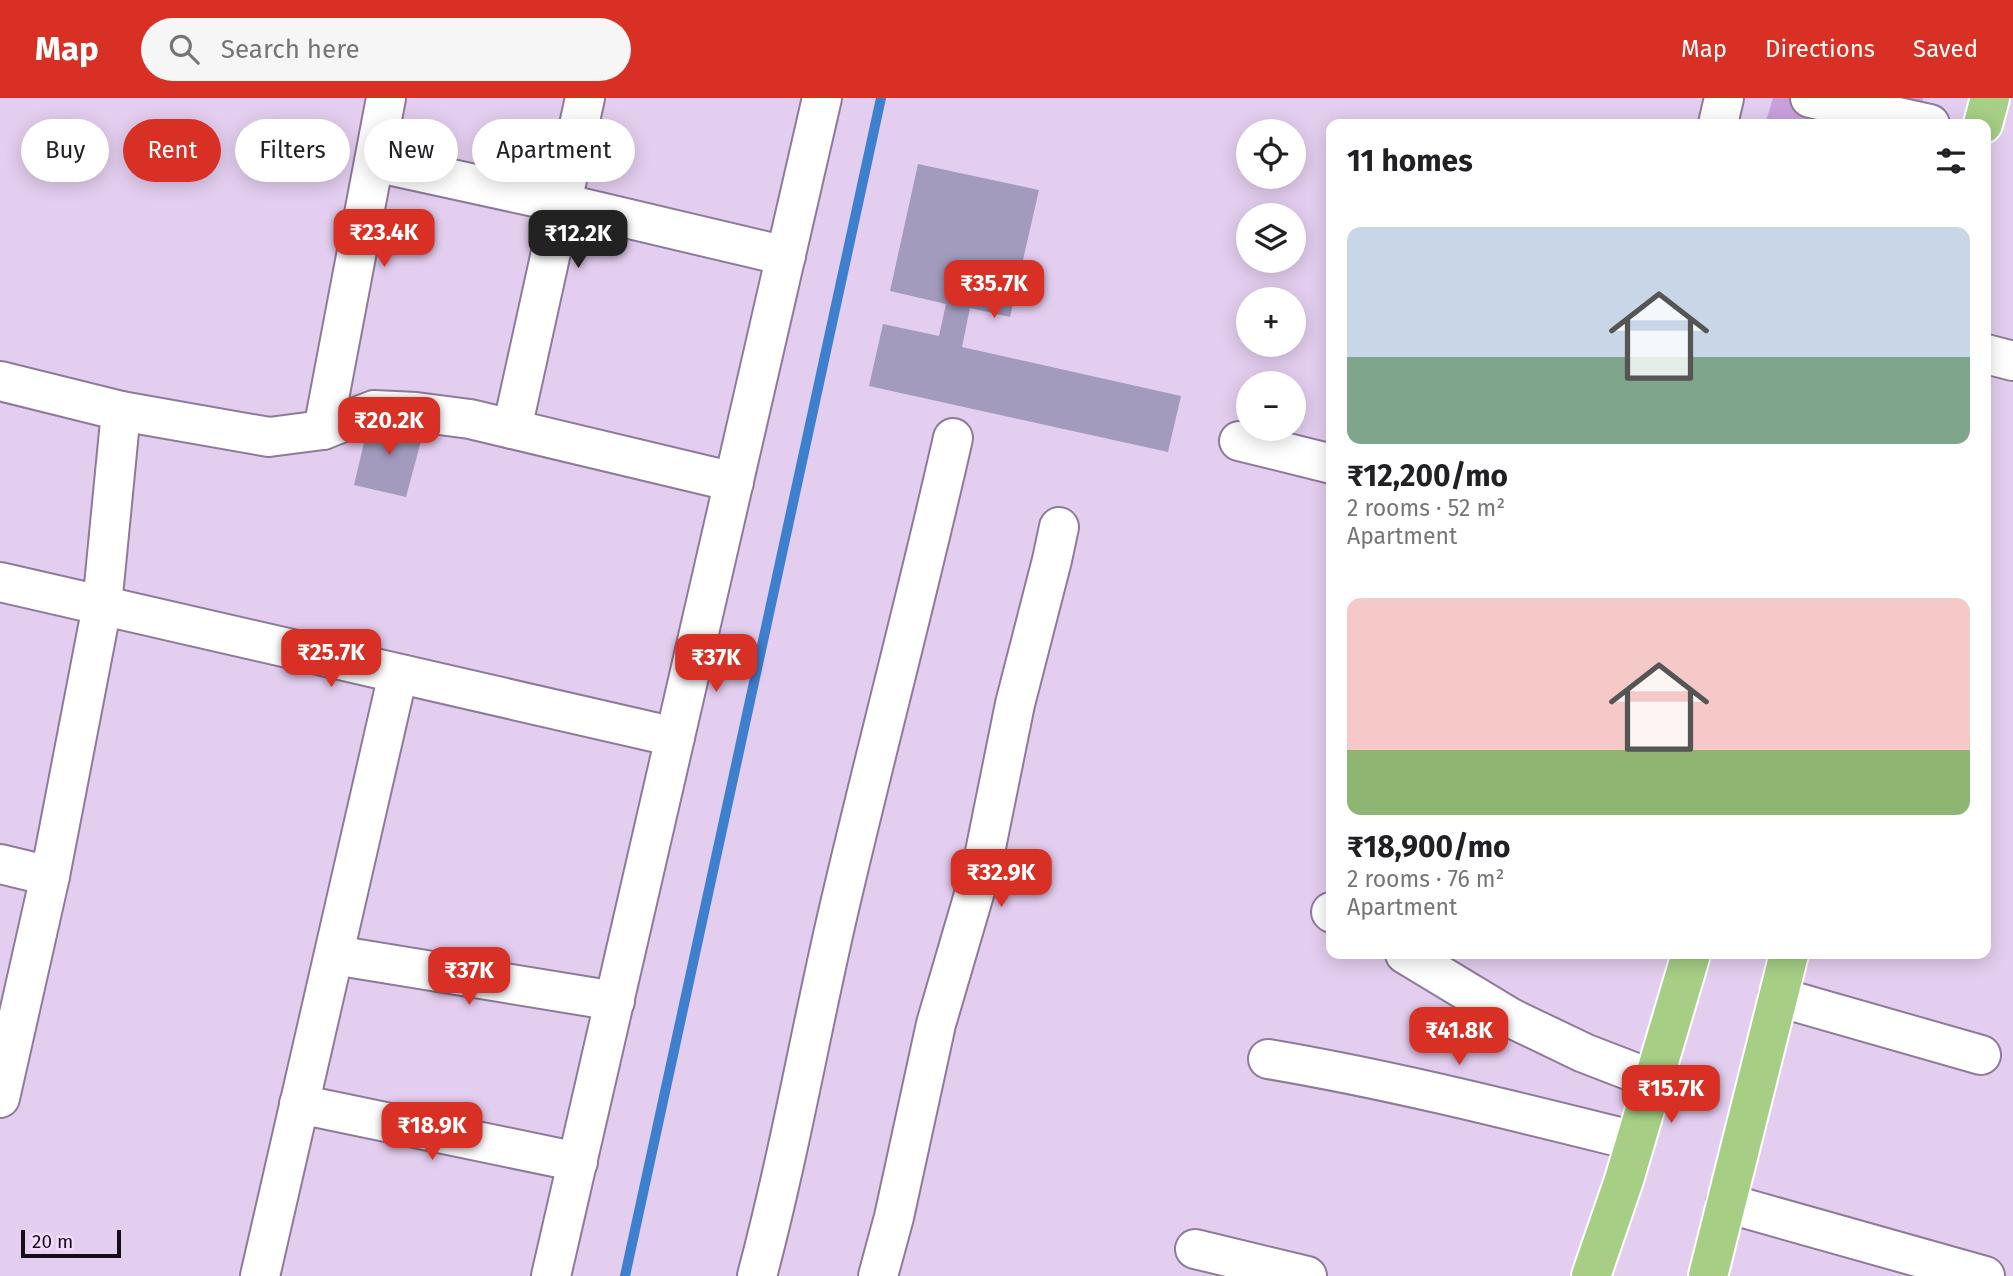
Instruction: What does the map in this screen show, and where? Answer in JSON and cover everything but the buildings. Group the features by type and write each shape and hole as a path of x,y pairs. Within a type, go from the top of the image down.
{"main road":[{"path":"1984,119 1990,98"},
{"path":"1591,1276 1635,1142 1690,959"},
{"path":"1708,1276 1788,959"}],"street":[{"path":"382,119 386,98"},
{"path":"512,429 585,98"},
{"path":"551,1276 822,98"},
{"path":"1719,119 1724,98"},
{"path":"1810,98 1907,119"},
{"path":"458,180 786,256"},
{"path":"323,430 370,182"},
{"path":"1991,356 2013,361"},
{"path":"0,381 121,411 269,437 323,430 374,410 470,419 734,482"},
{"path":"0,1098 50,876 102,606 121,411"},
{"path":"757,1276 887,703 918,592 953,438"},
{"path":"1239,441 1326,463"},
{"path":"878,1276 894,1217 936,1024 982,867 1015,704 1059,527"},
{"path":"0,582 676,737"},
{"path":"260,1276 398,674"},
{"path":"0,864 50,876"},
{"path":"334,955 615,1001"},
{"path":"1413,959 1511,1017 1584,1053 1654,1080"},
{"path":"1778,997 1981,1055"},
{"path":"1268,1059 1450,1095 1635,1142"},
{"path":"299,1104 578,1162"},
{"path":"1726,1203 1932,1268 1985,1276"},
{"path":"1195,1249 1307,1276"}],"shaded area":[{"path":"1773,98 1923,98 1919,119 1767,119"}],"waterway":[{"path":"625,1276 881,98"}]}
